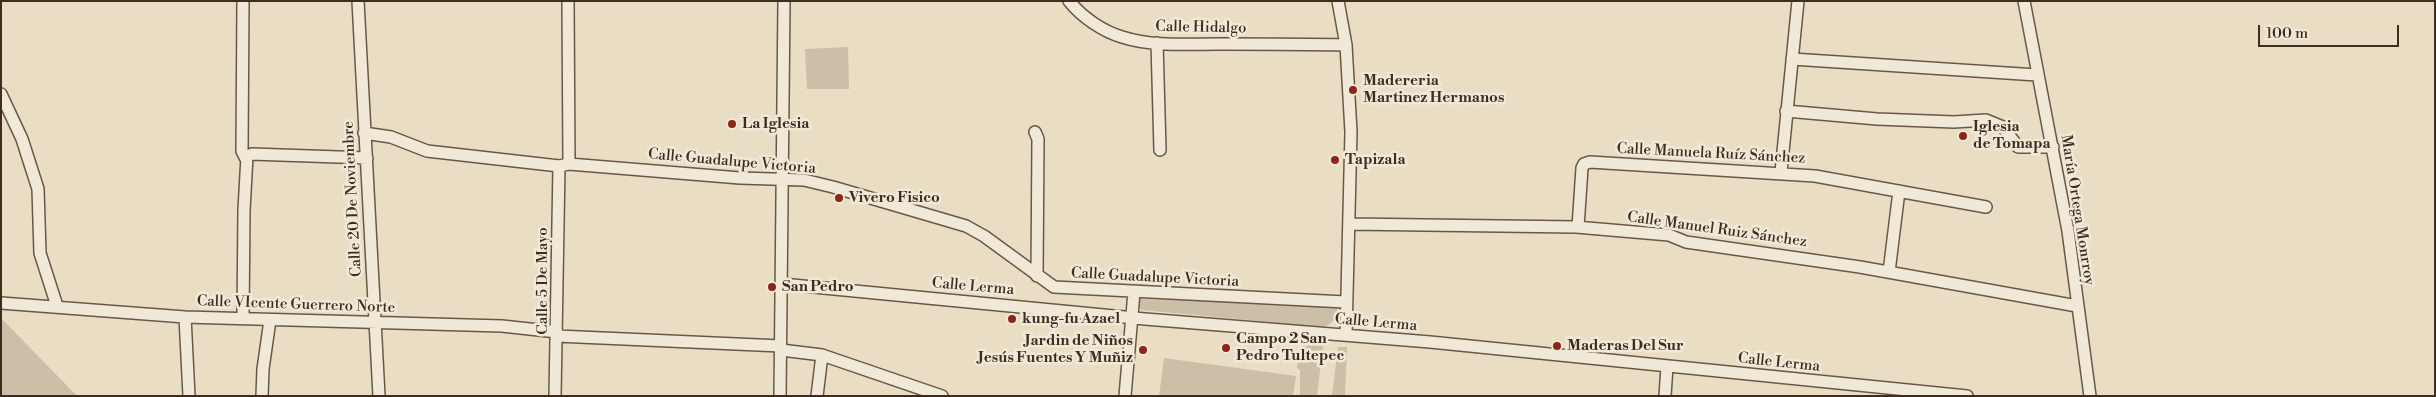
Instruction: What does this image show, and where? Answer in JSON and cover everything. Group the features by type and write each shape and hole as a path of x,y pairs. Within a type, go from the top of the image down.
{"street":[{"path":"243,1 242,151 246,157 243,318"},
{"name":"Calle 20 De Noviembre","path":"358,1 379,396"},
{"name":"Calle 5 De Mayo","path":"555,396 568,1"},
{"path":"780,396 784,1"},
{"name":"Calle Hidalgo","path":"1069,1 1078,12 1110,32 1133,40 1158,43 1346,45"},
{"path":"1338,1 1346,45 1351,132 1345,302 1346,335"},
{"path":"1781,172 1798,1"},
{"name":"María Ortega Monrroy","path":"2024,1 2068,231 2090,396"},
{"path":"1158,43 1160,150"},
{"path":"1792,59 2037,75"},
{"path":"1,94 22,139 38,189 40,253 57,306"},
{"path":"1786,111 1877,119 1954,122 1986,120 2003,127 2018,147 2053,147"},
{"path":"1035,132 1038,139 1037,276"},
{"name":"Calle Guadalupe Victoria","path":"364,133 391,136 427,151 564,165 804,180 966,226 984,236 1054,287 1345,302"},
{"path":"246,157 252,154 367,158"},
{"name":"Calle Manuela Ruíz Sánchez","path":"1578,227 1582,168 1584,164 1781,172 1845,180 1986,207"},
{"path":"1889,272 1899,191"},
{"name":"Calle Manuel Ruiz Sánchez","path":"1349,224 1578,227 1668,236 1686,242 1767,252 2077,306"},
{"name":"Calle Lerma","path":"782,284 1052,310 1346,335 1967,396"},
{"path":"1052,310 1054,287"},
{"path":"1125,396 1134,292"},
{"name":"Calle VIcente Guerrero Norte","path":"1,303 270,320 502,326 557,334 781,348 822,355 942,396"},
{"path":"185,316 190,396"},
{"path":"262,396 263,369 270,320"},
{"path":"817,396 822,355"},
{"path":"1665,396 1667,366"}],"shaded area":[{"path":"848,47 849,89 807,89 805,49"},
{"path":"1140,299 1337,307 1337,314 1334,320 1323,327 1141,310 1138,305"},
{"path":"1,318 77,396 1,396"},
{"path":"1323,346 1317,396 1300,396 1300,370 1297,368 1300,347"},
{"path":"1338,347 1347,347 1345,396 1332,396"},
{"path":"1164,358 1296,376 1293,396 1159,396"}],"place":[{"name":"Madereria Martinez Hermanos","path":"1353,90"},
{"name":"La Iglesia","path":"732,124"},
{"name":"Iglesia de Tomapa","path":"1963,136"},
{"name":"Tapizala","path":"1335,160"},
{"name":"Vivero Fisico","path":"839,198"},
{"name":"San Pedro","path":"772,287"},
{"name":"kung-fu Azael","path":"1012,319"},
{"name":"Maderas Del Sur","path":"1557,346"},
{"name":"Campo 2 San Pedro Tultepec","path":"1226,348"},
{"name":"Jardin de Niños Jesús Fuentes Y Muñiz","path":"1143,350"}]}
